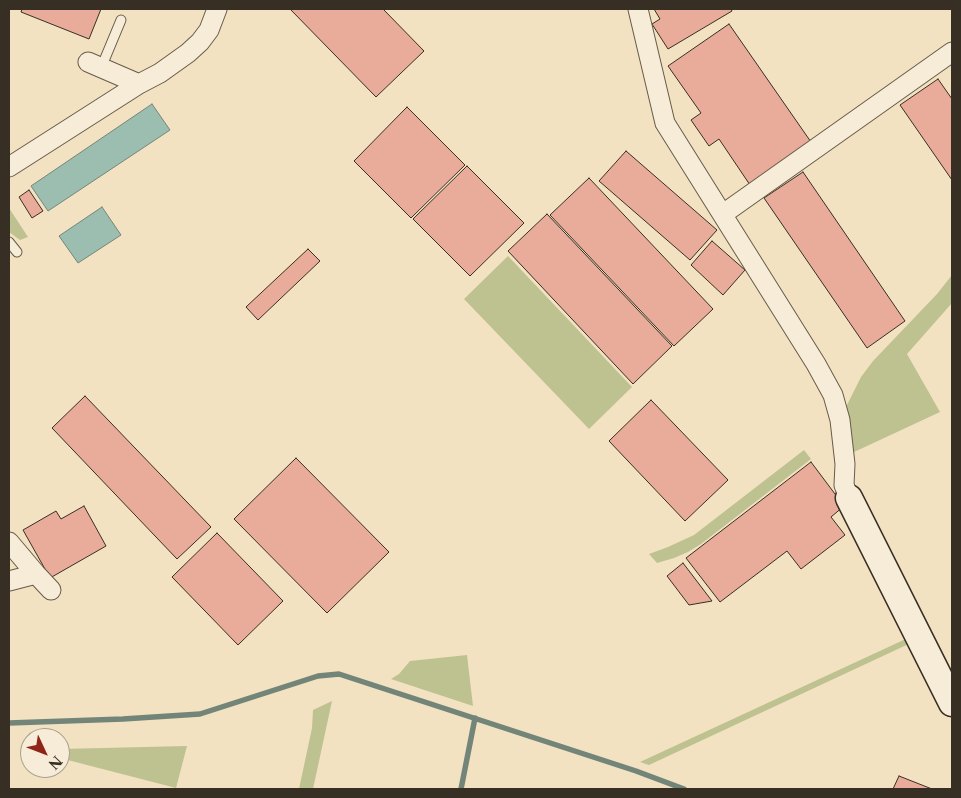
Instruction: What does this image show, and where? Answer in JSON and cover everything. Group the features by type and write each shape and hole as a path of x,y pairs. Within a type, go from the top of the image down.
{"main road":[{"path":"849,498 952,703"}],"street":[{"path":"9,167 160,73 188,53 209,30 218,9"},
{"path":"638,9 665,124 816,364 833,395 840,420 845,464 844,484 849,498"},
{"path":"723,214 952,52"},
{"path":"94,65 140,84"},
{"path":"9,542 51,590"},
{"path":"9,581 36,574"}],"lane":[{"path":"94,65 121,20"},
{"path":"9,242 16,252"}],"green space":[{"path":"9,208 28,237 20,240 9,232"},
{"path":"508,256 632,387 589,429 464,299"},
{"path":"952,275 952,303 907,354 940,412 852,453 850,425 846,407 861,377 873,361 937,294"},
{"path":"804,450 811,459 701,544 688,552 657,563 649,554 694,535"},
{"path":"910,637 913,642 649,765 640,762"},
{"path":"467,655 473,706 391,679 399,674 410,661"},
{"path":"332,701 313,789 299,789 312,728 313,710"},
{"path":"187,746 176,788 70,761 70,749"}],"shaded area":[{"path":"152,104 170,130 48,211 31,186"},
{"path":"102,207 121,235 78,263 59,236"}],"building":[{"path":"22,9 101,9 89,39 21,12"},
{"path":"290,9 383,9 424,51 376,97"},
{"path":"654,9 731,9 732,11 668,49 652,24 660,19"},
{"path":"729,24 811,142 750,185 719,139 709,146 691,120 701,113 668,66"},
{"path":"938,79 952,99 952,180 900,105"},
{"path":"407,107 465,165 411,218 354,161"},
{"path":"626,151 717,230 690,260 599,181"},
{"path":"467,166 524,223 470,276 413,219"},
{"path":"803,172 905,321 867,348 764,198"},
{"path":"589,178 713,309 674,346 550,215"},
{"path":"29,190 43,211 32,218 19,197"},
{"path":"547,214 672,346 633,384 508,251"},
{"path":"712,241 745,270 723,295 691,265"},
{"path":"308,249 320,261 258,320 246,307"},
{"path":"85,396 211,527 177,559 52,428"},
{"path":"651,400 728,480 685,521 609,441"},
{"path":"296,458 389,552 327,613 234,519"},
{"path":"811,462 844,506 831,517 845,535 801,569 787,551 720,602 686,558"},
{"path":"84,506 106,546 50,578 23,530 56,511 61,519"},
{"path":"217,533 283,601 238,645 172,577"},
{"path":"683,563 712,601 689,605 667,576"},
{"path":"899,776 932,789 893,789"}],"waterway":[{"path":"9,723 200,714 318,676 339,674 636,771 684,789"},
{"path":"461,789 475,718"}]}
